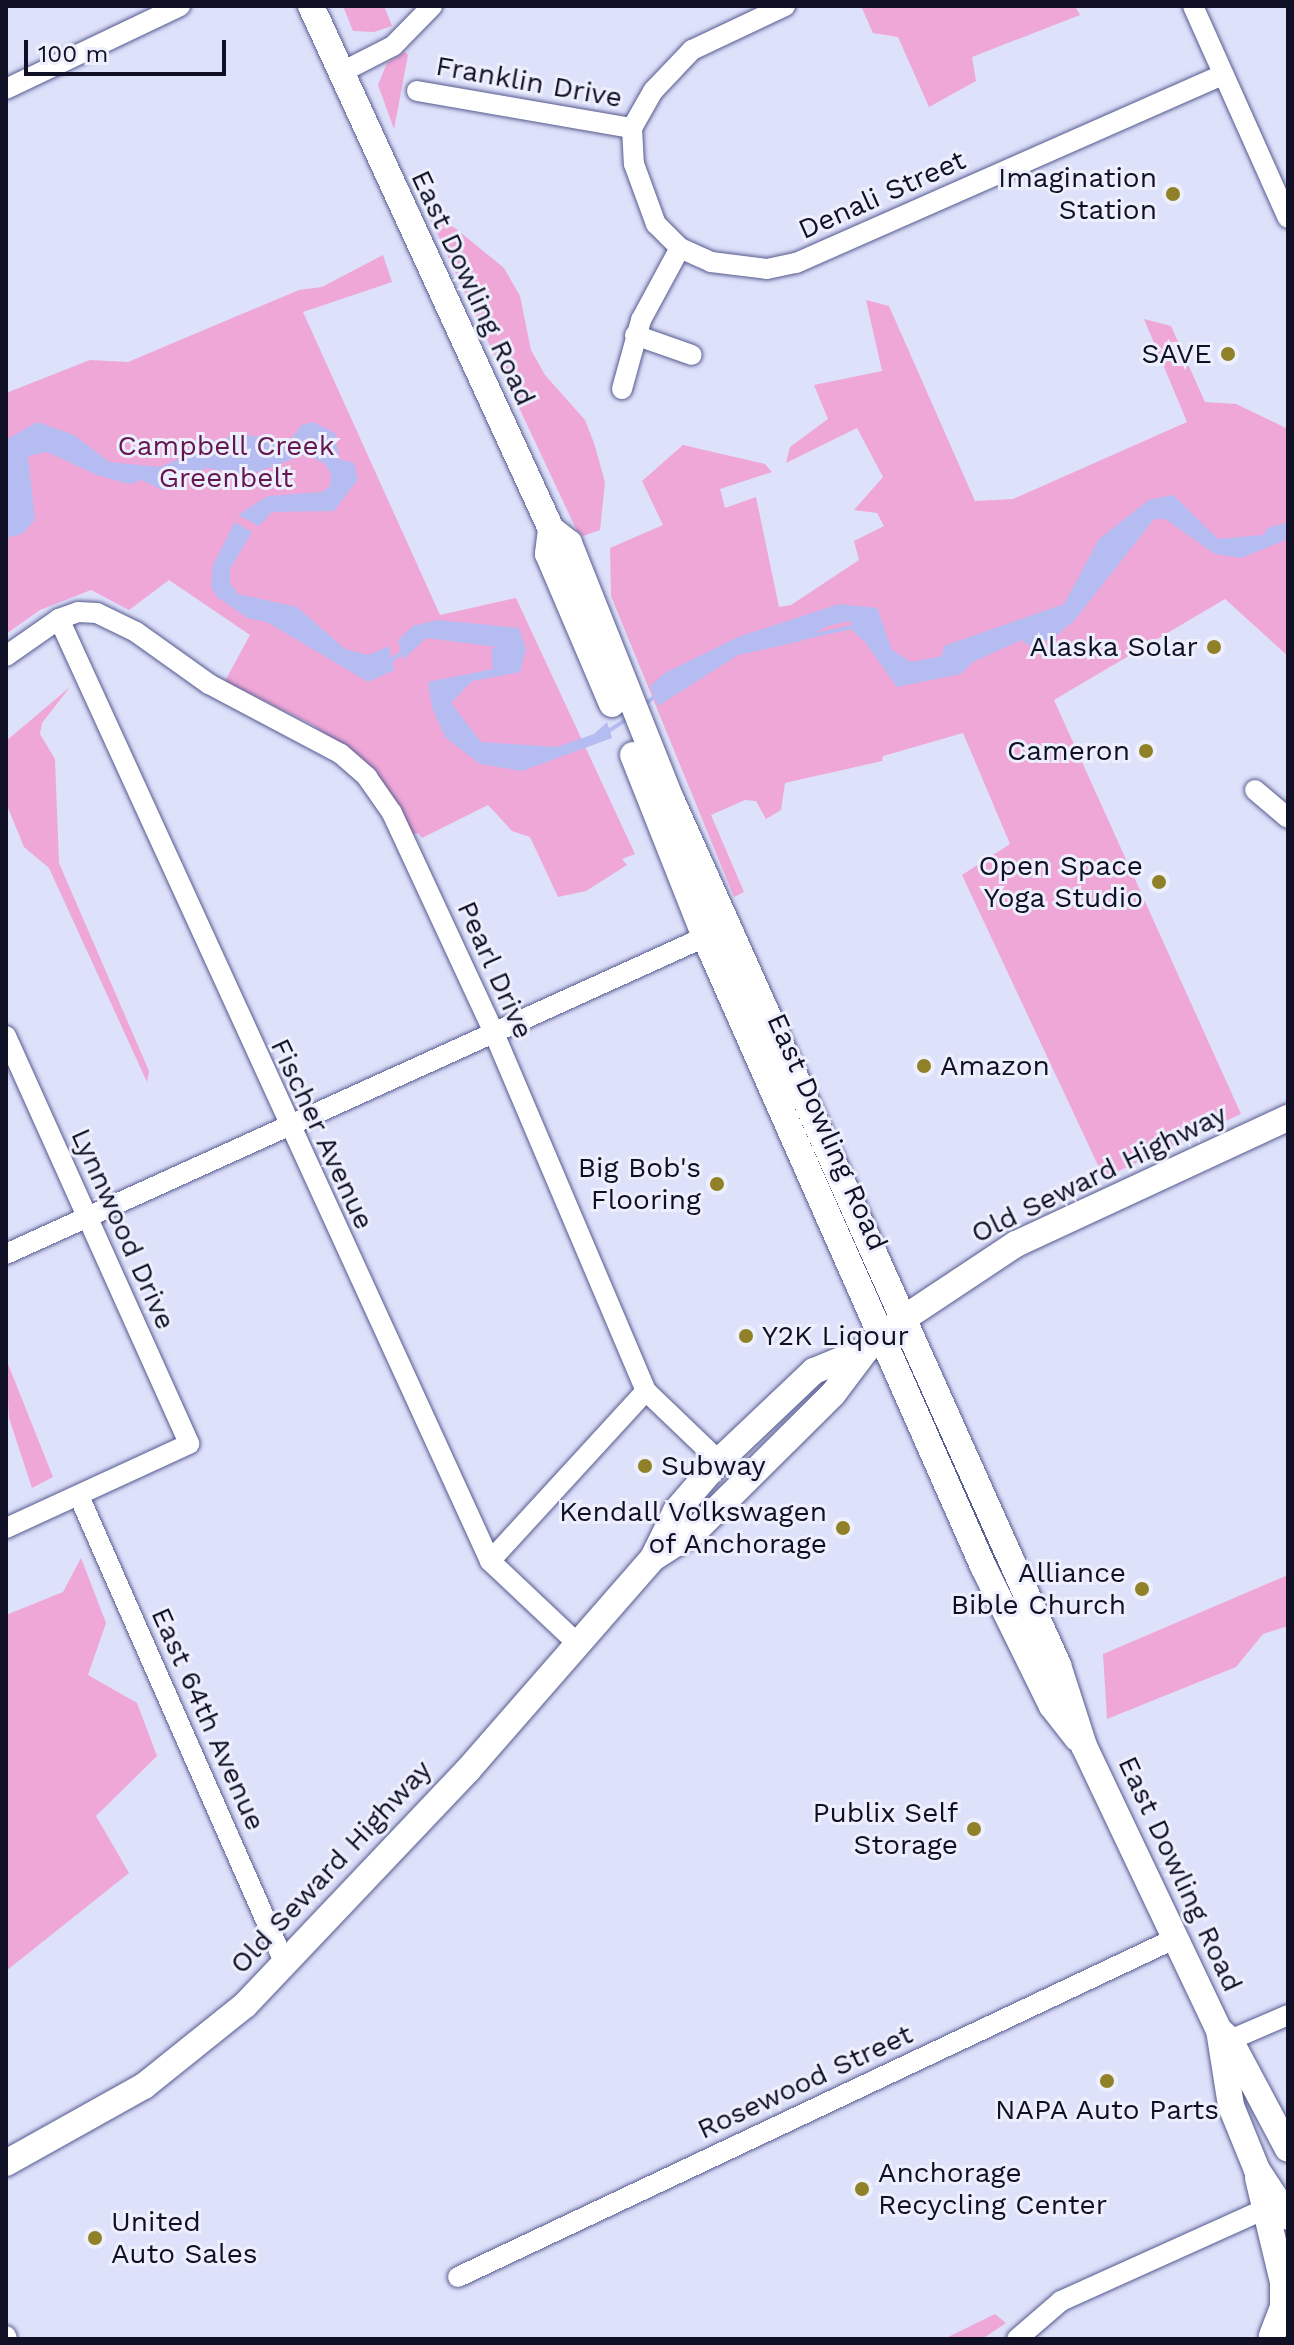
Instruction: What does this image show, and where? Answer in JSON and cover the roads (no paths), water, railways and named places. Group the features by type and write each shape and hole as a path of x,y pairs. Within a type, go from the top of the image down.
{"main road":[{"path":"294,6 315,55 340,73"},
{"name":"East Dowling Road","path":"311,6 551,529 569,543 609,673 883,1336 1058,1665 1084,1746 1224,2035 1288,2149"},
{"path":"324,6 341,47 340,73"},
{"name":"Old Seward Highway","path":"653,1558 676,1511 719,1461 814,1371 883,1336 1016,1244 1288,1118"},
{"name":"Old Seward Highway","path":"6,2163 144,2086 194,2049 285,1964 468,1770 653,1558 695,1531 833,1394 883,1336"},
{"name":"East Dowling Road","path":"1224,2035 1231,2106 1275,2213 1283,2282 1283,2307 1276,2333"}],"street":[{"path":"6,89 180,6"},
{"path":"340,73 393,46 415,29 432,6"},
{"path":"632,128 653,91 692,50 785,6"},
{"path":"1193,6 1288,218"},
{"name":"Denali Street","path":"632,128 634,164 656,224 680,248 739,269 796,263 1223,75"},
{"name":"Franklin Drive","path":"417,91 632,128"},
{"path":"622,389 635,335 680,248"},
{"path":"635,335 692,355"},
{"name":"Pearl Drive","path":"59,619 78,612 97,613 136,632 209,684 341,754 367,777 392,813 494,1033 646,1391 719,1461"},
{"path":"6,656 59,619"},
{"name":"Fischer Avenue","path":"59,619 286,1124 490,1561 577,1643"},
{"path":"1255,790 1288,818"},
{"path":"6,1254 286,1124 716,932"},
{"name":"Lynnwood Drive","path":"6,1036 189,1444 79,1496"},
{"path":"490,1561 646,1391"},
{"path":"6,1528 79,1496"},
{"name":"East 64th Avenue","path":"79,1496 285,1964"},
{"name":"Rosewood Street","path":"458,2277 1176,1938"},
{"path":"1224,2035 1288,2015"},
{"path":"1017,2339 1061,2301 1275,2213"}],"water":[{"path":"37,422 74,435 109,462 160,467 235,434 290,440 302,425 313,422 335,433 339,459 354,463 358,479 334,511 272,512 259,526 238,515 268,496 322,492 330,486 331,474 325,464 306,454 249,475 206,468 162,490 142,480 129,484 97,475 47,452 28,456 35,520 22,534 6,538 6,440"},
{"path":"1173,495 1218,539 1263,535 1268,528 1288,522 1288,539 1241,558 1215,554 1165,519 1154,519 1074,621 1057,635 1032,647 1021,640 973,662 961,674 897,687 850,621 827,626 801,641 738,655 658,706 650,686 665,673 738,637 839,604 877,608 892,650 911,662 942,656 944,646 1064,604 1099,539 1149,500"},
{"path":"235,522 252,532 230,569 230,583 238,594 297,607 345,649 368,655 389,646 394,670 368,682 267,622 247,618 216,596 211,585 213,565"},
{"path":"437,620 519,628 526,649 520,672 472,681 451,703 481,742 557,747 594,734 607,722 612,738 522,771 480,764 445,737 432,707 428,682 493,669 491,649 497,647 426,638 403,660 398,640 413,626"}],"waterway":[{"path":"806,637 852,627 863,638"},
{"path":"389,663 403,651"},
{"path":"643,706 658,694"},
{"path":"607,732 630,717"}],"place":[{"name":"Imagination Station","path":"1173,194"},
{"name":"SAVE","path":"1228,354"},
{"name":"Alaska Solar","path":"1214,647"},
{"name":"Cameron","path":"1146,751"},
{"name":"Open Space Yoga Studio","path":"1159,882"},
{"name":"Amazon","path":"924,1066"},
{"name":"Big Bob's Flooring","path":"717,1184"},
{"name":"Y2K Liqour","path":"746,1336"},
{"name":"Subway","path":"645,1466"},
{"name":"Kendall Volkswagen of Anchorage","path":"843,1528"},
{"name":"Alliance Bible Church","path":"1142,1589"},
{"name":"Publix Self Storage","path":"974,1829"},
{"name":"NAPA Auto Parts","path":"1107,2081"},
{"name":"Anchorage Recycling Center","path":"862,2189"},
{"name":"United Auto Sales","path":"95,2238"}],"park label":[{"name":"Campbell Creek Greenbelt","path":"226,462"}]}
